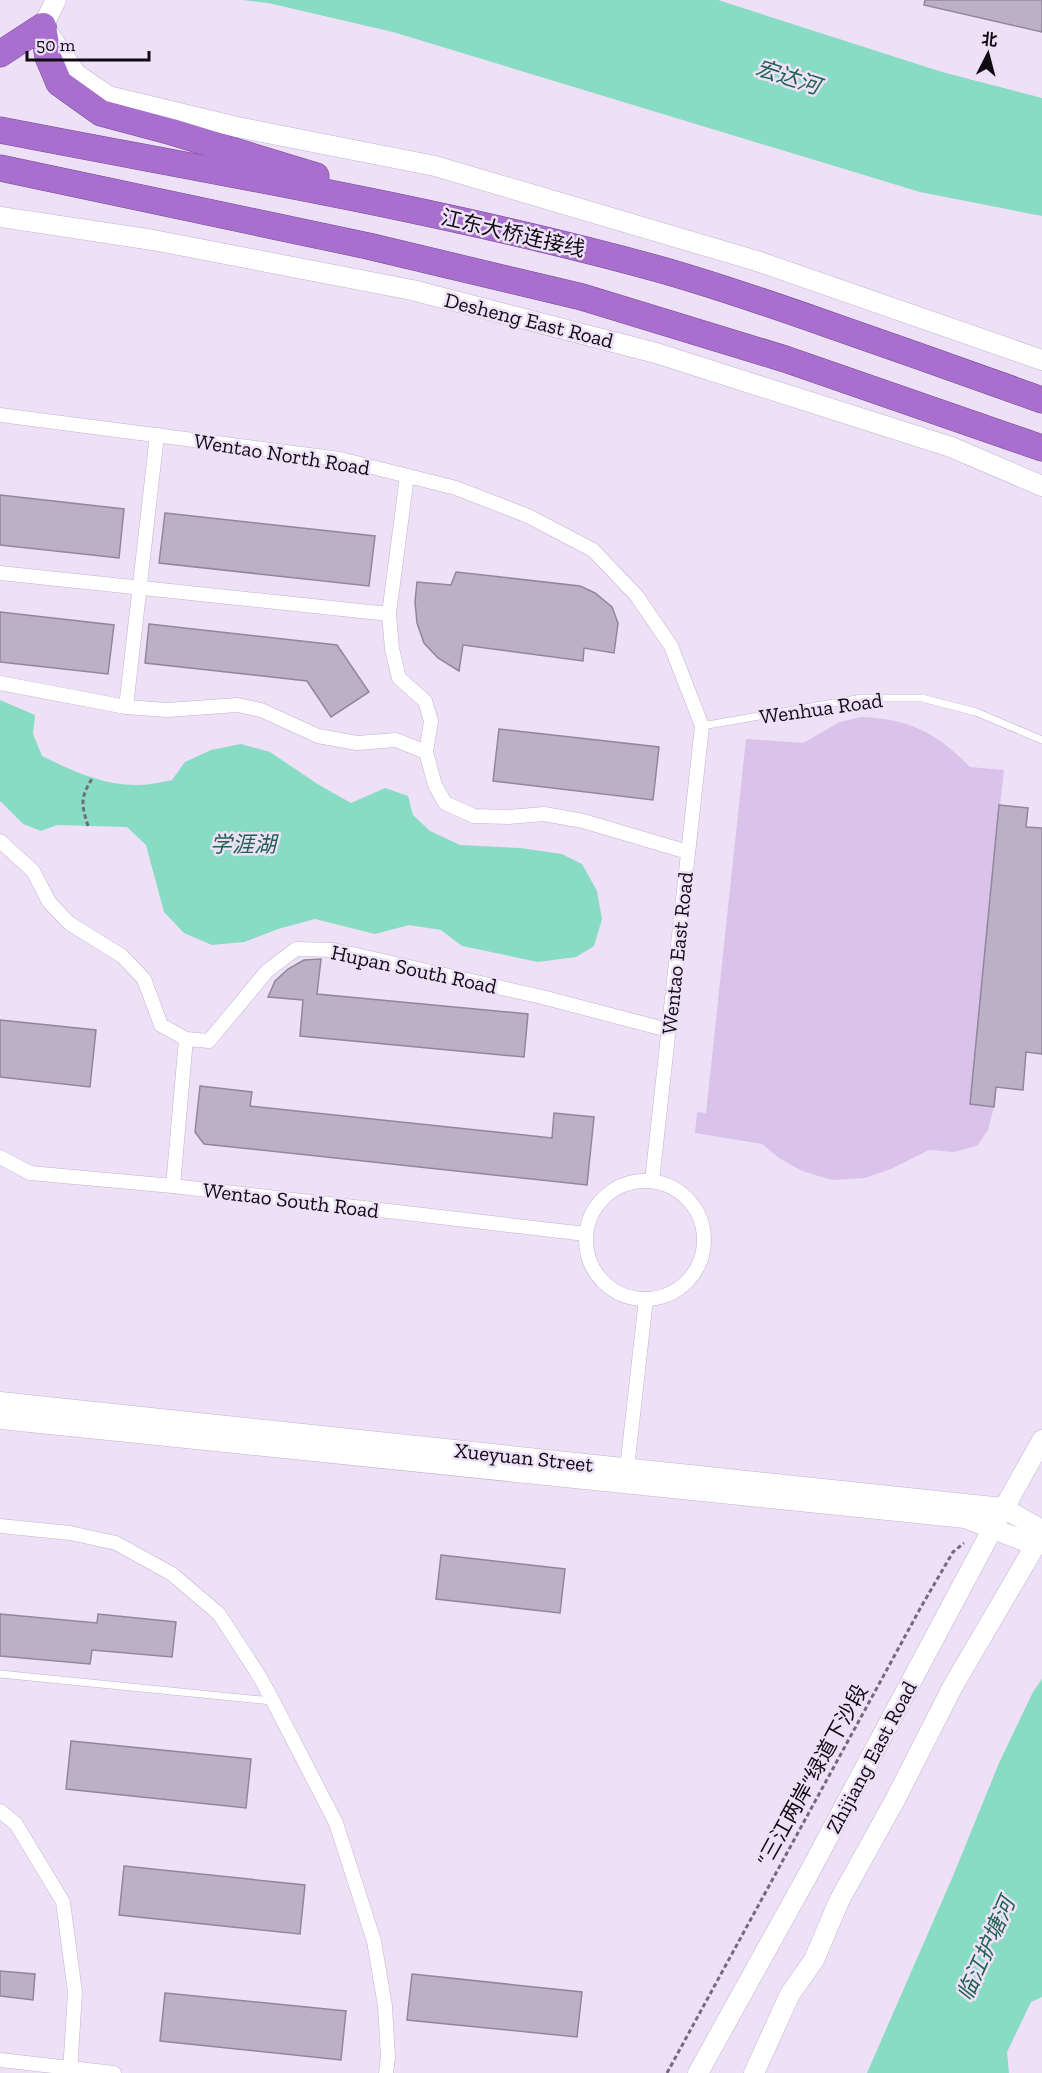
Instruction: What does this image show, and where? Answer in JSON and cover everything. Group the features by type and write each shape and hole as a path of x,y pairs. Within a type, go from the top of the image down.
{"highway":[{"path":"0,54 43,26 48,57 59,83 101,113 172,132 321,178 375,204"},
{"name":"江东大桥连接线","path":"0,113 61,142"},
{"name":"江东大桥连接线","path":"0,130 559,243 666,271 756,299 1042,400"},
{"path":"0,168 368,246 582,297 785,358 1042,448"},
{"path":"0,182 154,202"}],"main road":[{"path":"56,0 43,26 76,74 108,96 237,127 435,166 757,261 1042,360"},
{"name":"Desheng East Road","path":"0,217 153,240 412,290 657,353 951,447 1042,486"},
{"name":"Xueyuan Street","path":"0,1402 1004,1508 1040,1536"},
{"path":"0,1419 965,1518 989,1526 1040,1536"},
{"name":"Zhijiang East Road","path":"698,2073 810,1871 989,1526 1004,1508 1042,1440"},
{"name":"Zhijiang East Road","path":"754,2073 790,1994 814,1960 839,1901 895,1800 953,1686 1040,1536"}],"street":[{"name":"Wentao North Road","path":"0,416 340,459 456,488 528,516 592,550 636,595 671,646 702,726"},
{"path":"126,708 158,435"},
{"path":"407,476 389,614 392,649 399,678 425,701 431,721 426,752 435,785 445,803 474,816 508,817 544,814 583,821 688,852"},
{"path":"0,573 389,614"},
{"path":"0,683 126,708 166,710 237,705 261,710 318,736 357,743 396,740 426,752"},
{"name":"Wentao East Road","path":"652,1181 702,726"},
{"path":"0,841 33,872 49,902 69,923 122,956 144,979 161,1024 186,1039 173,1186"},
{"name":"Hupan South Road","path":"186,1039 209,1041 267,971 296,950 334,950 542,997 669,1030"},
{"name":"Wentao South Road","path":"0,1157 30,1173 173,1186 586,1234"},
{"path":"633,1181 652,1181 671,1186 687,1197 699,1214 705,1233 704,1253 696,1271 683,1286 666,1296 646,1299 626,1296 608,1287 595,1272 587,1254 586,1234 591,1216 601,1200 615,1188 633,1181"},
{"path":"627,1468 646,1299"},
{"path":"0,1526 70,1533 116,1543 172,1574 219,1614 273,1701 336,1823 374,1941 385,2006 388,2057 386,2073"},
{"path":"0,1811 16,1824 63,1902 75,1992 70,2070"},
{"path":"0,2060 70,2070 114,2073"}],"lane":[{"name":"Wenhua Road","path":"702,726 862,699 922,698 976,712 1042,740"},
{"path":"0,1674 273,1701"}],"path":[{"path":"88,826 82,806 83,793 93,777"},
{"name":"“三江两岸”绿道下沙段","path":"668,2073 953,1552 989,1526"}],"shaded area":[{"path":"861,717 908,724 933,736 970,767 1004,770 1000,805 1028,808 994,1107 988,1130 977,1146 954,1152 929,1150 891,1169 865,1178 832,1180 802,1171 779,1158 762,1144 695,1133 697,1112 706,1113 746,739 803,743 840,722"}],"water":[{"name":"宏达河","path":"242,0 718,0 942,72 1042,98 1042,216 920,192 393,32 268,3"},
{"name":"学涯湖","path":"0,700 35,715 33,734 42,756 101,780 139,785 172,780 185,762 211,750 241,744 270,752 319,785 351,803 385,788 408,796 413,815 430,831 460,845 520,848 562,854 582,864 597,891 602,919 594,946 576,957 538,962 462,946 441,930 409,925 375,934 315,919 278,929 244,942 212,945 184,933 164,912 146,845 127,827 57,825 41,831 23,824 0,801"},
{"name":"临江护塘河","path":"1042,1679 1042,1997 1031,2002 1007,2052 1009,2073 867,2073 953,1876 999,1763 1033,1692"}],"building":[{"path":"925,0 1042,0 1042,32 924,5"},
{"path":"0,495 124,509 119,558 0,545"},
{"path":"165,513 375,536 369,586 159,563"},
{"path":"456,572 580,586 595,593 612,607 618,623 614,653 584,648 583,661 463,645 459,671 438,658 424,643 417,623 415,602 417,582 451,585"},
{"path":"0,612 114,625 108,674 0,662"},
{"path":"149,624 337,645 369,692 331,717 307,681 145,663"},
{"path":"499,729 659,747 653,800 493,781"},
{"path":"999,805 1028,808 1026,827 1042,828 1042,1054 1026,1052 1023,1090 996,1087 994,1107 970,1104"},
{"path":"321,959 317,994 528,1014 524,1057 300,1036 303,1000 268,997 275,981 288,969 304,960"},
{"path":"0,1020 96,1030 90,1087 0,1077"},
{"path":"200,1086 252,1092 250,1106 552,1138 554,1113 594,1117 587,1185 204,1144 195,1132"},
{"path":"441,1555 565,1569 560,1613 436,1599"},
{"path":"0,1614 97,1623 98,1614 176,1622 172,1657 92,1650 90,1664 0,1656"},
{"path":"71,1741 251,1759 246,1808 66,1789"},
{"path":"124,1866 305,1885 300,1934 119,1915"},
{"path":"0,1971 35,1974 33,2000 0,1996"},
{"path":"412,1974 582,1992 577,2037 407,2020"},
{"path":"165,1993 346,2011 341,2060 160,2041"}]}
